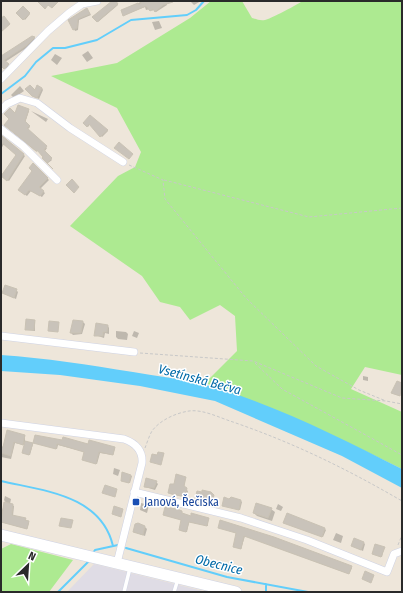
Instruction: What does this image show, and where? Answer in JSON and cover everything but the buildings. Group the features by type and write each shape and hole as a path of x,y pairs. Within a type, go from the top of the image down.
{"main road":[{"path":"1,535 236,592"}],"street":[{"path":"1,79 48,31 82,3 97,1"},
{"path":"1,110 7,104 20,98 37,103 70,128 123,162"},
{"path":"1,129 24,146 57,180"},
{"path":"1,336 134,352"},
{"path":"1,424 124,439 136,446 142,454 142,463 117,563"},
{"path":"134,492 241,518 307,540 386,572 394,554 400,551"}],"lane":[{"path":"124,592 130,566"},
{"path":"174,592 178,578"}],"path":[{"path":"123,162 163,180 309,217 402,208"},
{"path":"163,180 165,199 246,298 316,366 359,390 386,401"},
{"path":"134,352 253,361 342,398 386,401 402,404"},
{"path":"253,361 282,389 402,455"},
{"path":"142,454 152,431 161,423 175,415 195,411 250,428 305,450 342,467 402,501"},
{"path":"400,551 398,544 402,535"}],"shaded area":[{"path":"94,564 207,592 67,592"}],"green space":[{"path":"211,1 242,1 252,18 265,20 291,8 302,1 402,1 402,375 365,367 351,389 402,412 402,469 305,423 205,383 237,351 235,316 220,305 190,320 180,307 160,302 142,276 70,226 118,176 135,167 141,152 117,108 51,76 117,63 190,18"},
{"path":"11,544 73,560 49,592 1,592 1,549"}],"water":[{"path":"1,355 67,362 174,378 199,383 225,391 252,400 303,421 402,469 402,488 342,456 215,401 140,386 60,375 1,371"}],"waterway":[{"path":"1,94 25,76 36,62 53,48 65,48 97,40 131,20 187,15 196,10 204,1"},
{"path":"1,481 35,488 69,498 84,506 96,516 107,529 113,546"},
{"name":"Obecnice","path":"93,553 95,550 118,545"},
{"name":"Obecnice","path":"126,548 227,577 308,592"},
{"name":"Obecnice","path":"58,592 89,561"},
{"name":"Obecnice","path":"266,584 266,592"}],"place":[{"name":"Janová, Řečiska","path":"136,502"}],"water label":[{"name":"Vsetínská Bečva","path":"200,379"}]}
